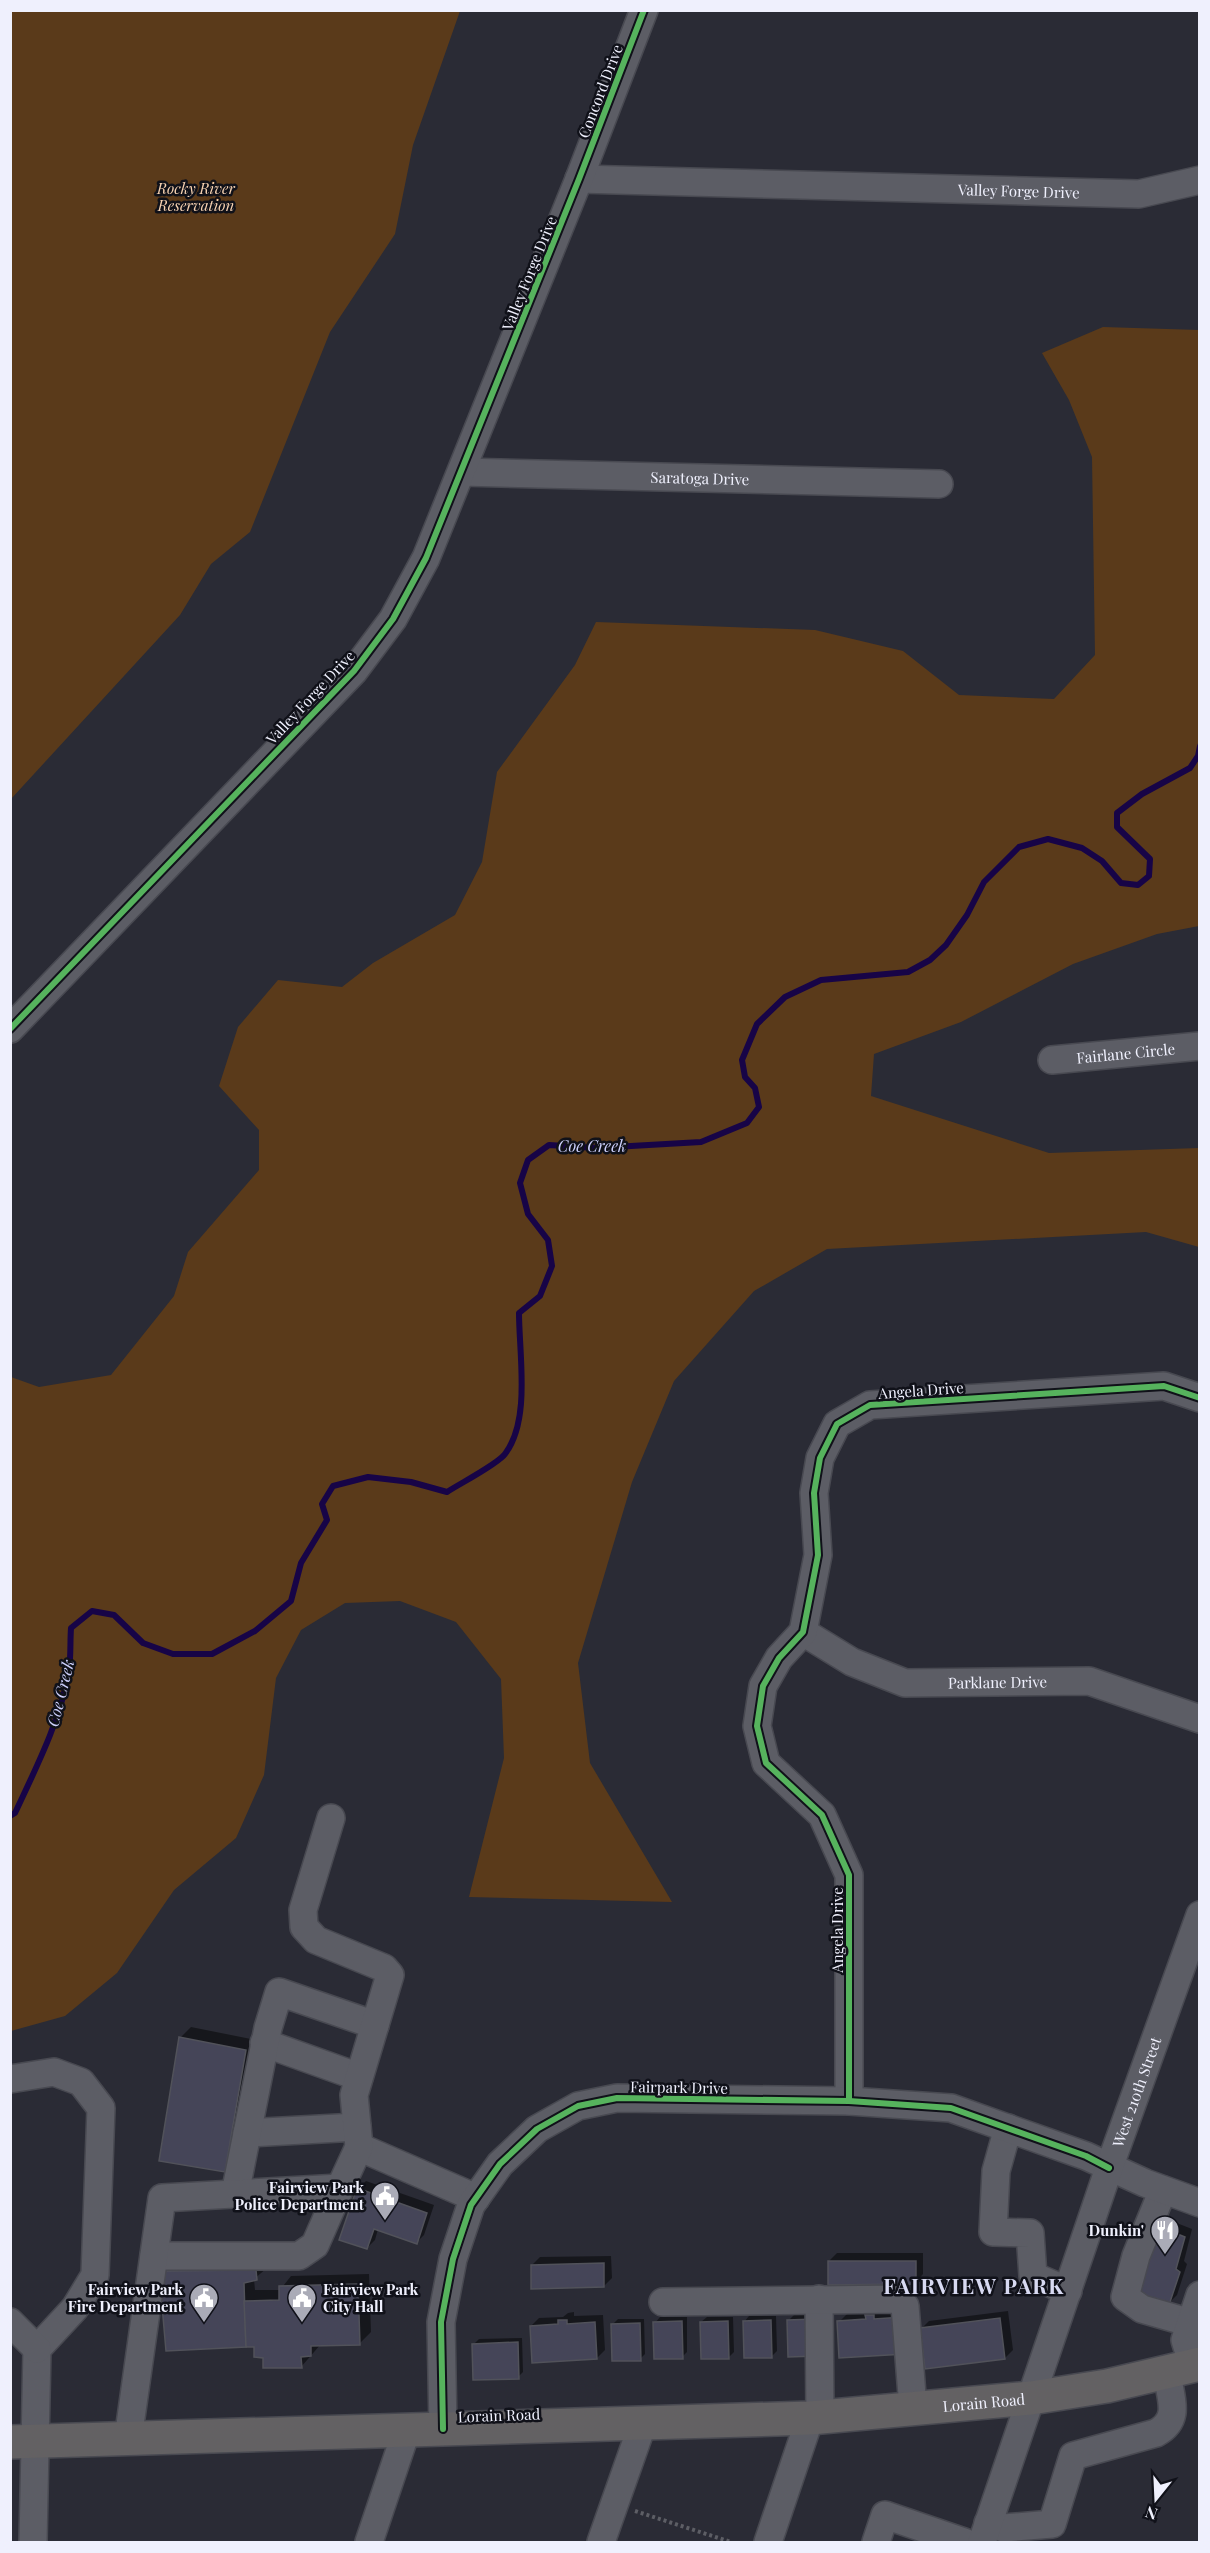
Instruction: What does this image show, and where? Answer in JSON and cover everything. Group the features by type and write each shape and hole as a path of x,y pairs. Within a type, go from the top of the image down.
{"main road":[{"name":"Lorain Road","path":"22,2442 815,2418 1031,2398 1107,2386 1186,2368"}],"street":[{"name":"Concord Drive","path":"579,179 644,10"},
{"name":"Valley Forge Drive","path":"10,1029 354,671 393,619 426,558 579,179 1139,194 1200,180"},
{"name":"Saratoga Drive","path":"462,472 939,484"},
{"name":"Fairlane Circle","path":"1052,1060 1200,1046"},
{"name":"Angela Drive","path":"849,2101 849,1875 822,1815 766,1763 757,1726 764,1686 779,1658 803,1632 818,1555 814,1493 820,1458 837,1424 870,1405 1164,1386 1200,1398"},
{"name":"Parklane Drive","path":"803,1632 852,1662 905,1683 1089,1681 1200,1719"},
{"path":"154,2256 299,2256 315,2245 340,2188 358,2137 354,2095 390,1975 384,1968 316,1940 304,1927 303,1910 331,1818"},
{"name":"West 210th Street","path":"985,2533 1109,2168 1200,1916"},
{"path":"235,2194 264,2043 279,1992 375,2025"},
{"path":"264,2043 359,2077"},
{"path":"10,2079 54,2072 81,2082 101,2108 95,2275 75,2308 37,2349 22,2442 33,2542"},
{"name":"Fairpark Drive","path":"443,2429 441,2322 453,2259 471,2205 500,2164 537,2129 578,2106 617,2098 849,2101 951,2108 1086,2156 1109,2168 1200,2203"},
{"path":"1008,2128 996,2171 993,2232 1030,2233 1033,2276 1068,2291"},
{"path":"247,2133 358,2137 476,2198"},
{"path":"128,2439 162,2198 340,2188"},
{"path":"1163,2190 1136,2256 1125,2297 1142,2309 1191,2323"},
{"path":"985,2533 1004,2528 1052,2524 1073,2456 1156,2433 1168,2427 1173,2417 1186,2368 1185,2340 1200,2295"},
{"path":"768,2542 815,2418 819,2299"},
{"path":"663,2302 899,2299 905,2306 913,2408"},
{"path":"10,2322 37,2349"},
{"path":"601,2542 643,2423"},
{"path":"369,2542 406,2432"},
{"path":"876,2542 885,2516 964,2542"}],"path":[{"path":"630,2510 731,2542"}],"green space":[{"name":"Rocky River Reservation","path":"11,10 460,11 413,145 395,234 330,332 250,532 211,564 180,615 11,799"},
{"path":"1103,327 1199,330 1199,926 1157,934 1073,964 961,1022 874,1054 871,1096 1049,1153 1199,1148 1199,1247 1146,1232 827,1249 754,1291 674,1381 632,1482 578,1663 590,1763 672,1902 469,1897 504,1758 501,1679 456,1622 400,1601 345,1603 301,1630 276,1678 264,1775 236,1838 174,1890 117,1973 65,2016 11,2031 11,1377 39,1387 111,1375 174,1296 188,1252 259,1170 259,1130 219,1086 238,1027 278,980 342,987 373,963 455,915 482,862 497,772 575,665 596,622 815,630 903,651 959,695 1054,699 1095,655 1092,457 1069,400 1042,353"}],"building":[{"path":"179,2037 246,2050 225,2172 159,2161"},
{"name":"Fairview Park Police Department","path":"357,2188 427,2213 417,2244 374,2229 367,2249 339,2240"},
{"name":"Dunkin'","path":"1160,2227 1185,2237 1176,2269 1180,2272 1169,2305 1135,2293"},
{"path":"828,2261 916,2261 916,2284 828,2285"},
{"path":"604,2263 604,2287 531,2289 531,2265"},
{"name":"Fairview Park Fire Department","path":"256,2270 257,2280 244,2283 246,2347 166,2351 159,2271"},
{"name":"Fairview Park City Hall","path":"358,2284 360,2345 311,2346 311,2356 301,2357 302,2368 263,2368 263,2358 254,2357 254,2347 246,2347 244,2301 279,2300 279,2286"},
{"path":"865,2315 874,2315 874,2319 903,2317 905,2354 839,2358 837,2321 866,2319"},
{"path":"1000,2318 1005,2359 925,2369 920,2328"},
{"path":"816,2319 817,2356 788,2357 787,2320"},
{"path":"558,2320 567,2320 567,2324 595,2322 597,2359 532,2363 530,2326 558,2324"},
{"path":"771,2320 772,2358 744,2358 743,2321"},
{"path":"682,2321 683,2359 654,2359 653,2322"},
{"path":"728,2321 729,2359 701,2359 700,2322"},
{"path":"640,2323 641,2361 612,2361 611,2324"},
{"path":"518,2342 519,2379 473,2380 472,2344"}],"waterway":[{"name":"Coe Creek","path":"10,1816 15,1813 31,1779 60,1707 69,1670 71,1628 92,1611 114,1615 143,1643 173,1654 212,1654 255,1631 291,1601 301,1563 327,1520 322,1504 333,1486 368,1477 411,1482 447,1492 487,1468 505,1454 513,1440 521,1405 519,1313 540,1296 552,1266 548,1240 528,1214 520,1183 528,1160 549,1145 596,1148 701,1142 747,1123 759,1107 755,1088 745,1077 742,1060 757,1024 785,997 821,980 908,972 930,960 946,945 967,915 984,882 1019,847 1048,839 1082,848 1102,861 1121,883 1138,885 1149,876 1150,859 1117,827 1117,813 1142,794 1190,768 1198,756 1200,746"}],"cycle path":[{"path":"10,1029 354,671 393,619 426,558 579,179 644,10"},
{"path":"849,2101 849,1875 822,1815 766,1763 757,1726 763,1686 779,1658 803,1632 818,1555 814,1493 820,1458 837,1424 870,1405 1164,1386 1200,1398"},
{"path":"443,2429 441,2322 453,2259 471,2205 500,2164 537,2129 578,2106 617,2098 849,2101 951,2108 1086,2156 1109,2168"}],"place":[{"name":"Fairview Park Police Department","path":"385,2222"},
{"name":"Dunkin'","path":"1165,2256"},
{"name":"Fairview Park Fire Department","path":"204,2324"},
{"name":"Fairview Park City Hall","path":"302,2324"}],"district":[{"name":"FAIRVIEW PARK","path":"974,2285"}]}
